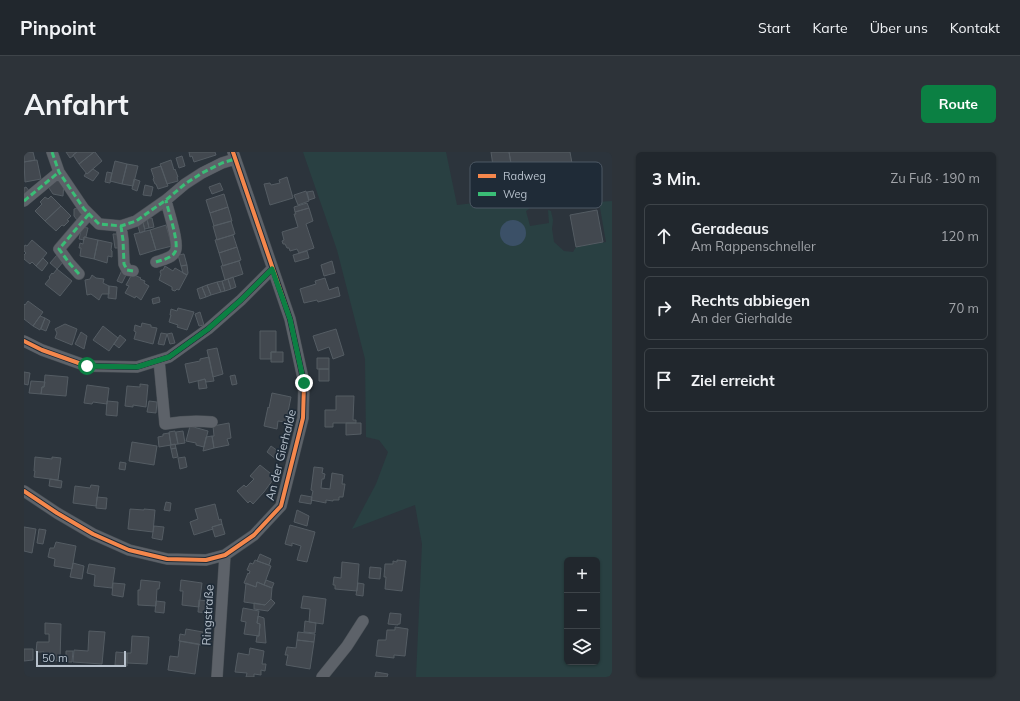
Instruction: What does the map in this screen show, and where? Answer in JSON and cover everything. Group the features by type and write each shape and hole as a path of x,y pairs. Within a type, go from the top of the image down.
{"street":[{"path":"52,152 60,172 84,209 99,224 121,226 136,221 166,200 185,184 234,156"},
{"name":"An der Gierhalde","path":"24,491 57,513 93,534 129,550 167,559 206,560 225,555 254,535 281,506 303,418 304,383 290,319 234,156"},
{"path":"24,201 60,172"},
{"path":"156,262 169,258 175,253 177,246 166,200"},
{"path":"79,274 59,249 89,214"},
{"path":"121,226 124,264 127,270 133,271"},
{"path":"24,341 42,350 87,366 137,367 169,357 208,329 241,300 272,269"},
{"path":"159,360 165,424 196,420 212,422"},
{"name":"Ringstraße","path":"217,677 225,555"},
{"path":"322,677 347,646 363,621"}],"green space":[{"path":"303,152 446,152 457,205 470,203 470,208 529,208 526,211 530,226 549,223 548,210 551,211 554,242 564,251 573,252 576,247 606,242 600,208 602,208 602,202 612,201 612,677 416,677 422,544 415,505 352,529 376,484 388,452 379,440 366,437 365,359 337,250"}],"water":[{"path":"513,220 522,224 526,233 522,242 513,246 504,242 500,233 504,224"}],"building":[{"path":"24,152 33,152 35,160 24,162"},
{"path":"66,152 77,152 70,158"},
{"path":"77,152 94,152 79,164 73,155"},
{"path":"94,152 102,161 87,174 79,164"},
{"path":"189,152 215,152 216,155 194,162 192,156 190,157"},
{"path":"491,152 509,152 511,162 492,162"},
{"path":"509,152 570,152 572,162 511,162"},
{"path":"182,156 185,166 179,168 176,158"},
{"path":"37,160 41,179 25,182 24,162"},
{"path":"171,160 178,177 178,181 167,184 160,164"},
{"path":"115,161 127,164 122,184 110,181"},
{"path":"127,164 138,166 133,186 122,184"},
{"path":"161,166 168,186 158,189 153,179 151,169"},
{"path":"93,169 99,173 93,181 84,176"},
{"path":"107,172 112,173 110,183 105,182"},
{"path":"287,177 293,198 270,205 264,184 270,183 271,185 280,183 279,180"},
{"path":"134,179 140,181 137,191 132,189"},
{"path":"54,180 64,182 63,196 53,194 47,185"},
{"path":"220,183 223,190 212,194 209,187"},
{"path":"145,185 153,187 151,196 143,195"},
{"path":"26,187 30,192 24,196 24,188"},
{"path":"306,191 309,201 298,205 294,195"},
{"path":"313,191 315,198 309,200 307,192"},
{"path":"224,194 228,207 210,213 206,200"},
{"path":"51,196 61,206 45,221 35,211 42,204 40,202 45,197 48,199"},
{"path":"307,203 309,208 295,212 294,207"},
{"path":"61,206 71,216 67,220 69,221 64,226 62,225 56,231 45,221"},
{"path":"228,207 232,221 214,226 210,213"},
{"path":"78,208 82,211 81,216 77,220 74,216 74,209"},
{"path":"309,208 313,221 306,224 314,248 299,253 297,249 290,251 285,244 283,244 282,241 284,240 282,232 298,227 294,214 296,214 295,212"},
{"path":"597,210 603,242 576,247 570,215"},
{"path":"152,218 154,227 149,228 147,219"},
{"path":"147,219 149,228 145,229 142,220"},
{"path":"231,221 235,234 217,240 213,226"},
{"path":"143,222 145,231 140,233 137,223"},
{"path":"166,225 172,246 156,250 150,230"},
{"path":"82,227 88,228 84,240 79,239"},
{"path":"150,230 156,250 140,255 134,234"},
{"path":"113,234 120,234 121,248 115,248"},
{"path":"233,235 237,247 219,253 215,240"},
{"path":"84,237 98,240 94,259 80,256 80,243 83,244"},
{"path":"32,240 47,253 36,266 32,262 30,264 24,259 24,255 26,253 24,251 24,247 25,245 27,246"},
{"path":"98,240 112,243 112,257 108,256 107,263 94,259"},
{"path":"237,247 241,260 223,266 219,253"},
{"path":"307,251 309,258 295,262 293,255"},
{"path":"184,254 187,265 181,266 178,255"},
{"path":"57,255 64,261 57,269 50,263"},
{"path":"43,258 48,263 42,271 36,266"},
{"path":"239,261 243,274 225,280 221,266"},
{"path":"332,261 335,273 324,276 321,265"},
{"path":"187,265 187,275 183,273 181,266"},
{"path":"165,266 173,271 175,268 187,275 179,290 172,290 172,287 159,280 161,274 160,272"},
{"path":"57,269 72,281 60,296 45,284 52,273 53,274"},
{"path":"122,270 127,273 122,283 117,281"},
{"path":"132,274 141,278 140,279 145,281 144,283 149,286 141,300 136,296 135,298 125,293 129,286 126,285"},
{"path":"92,275 96,278 104,279 103,283 109,286 109,294 102,294 99,300 91,294 87,295 85,280 90,279"},
{"path":"233,277 236,287 231,289 228,279"},
{"path":"325,278 329,290 338,287 340,296 318,302 317,300 304,303 300,289 316,284 315,281"},
{"path":"228,279 231,289 225,291 222,281"},
{"path":"222,281 225,291 221,292 217,282"},
{"path":"217,282 221,292 211,295 207,285"},
{"path":"207,285 211,295 206,297 202,287"},
{"path":"109,286 117,287 116,299 108,298"},
{"path":"202,287 206,297 200,299 197,289"},
{"path":"159,297 160,302 153,304 152,299"},
{"path":"28,301 43,312 33,326 24,319 24,304 25,305"},
{"path":"178,308 194,312 187,330 177,327 178,325 169,322 171,309 177,311"},
{"path":"200,312 204,325 199,326 195,314"},
{"path":"40,316 45,318 40,330 33,326"},
{"path":"45,318 50,321 46,331 41,329"},
{"path":"142,323 157,328 153,344 134,339 136,332 134,331 135,325 141,327"},
{"path":"65,324 77,329 72,345 55,338 57,333 55,329"},
{"path":"103,326 118,338 109,351 93,340"},
{"path":"336,329 344,355 333,359 329,347 318,351 313,336"},
{"path":"260,331 276,331 276,352 271,352 271,359 260,359"},
{"path":"81,332 87,336 84,349 75,344"},
{"path":"161,333 167,334 164,345 158,344"},
{"path":"172,333 175,343 170,344 167,334"},
{"path":"120,335 126,340 119,348 114,344"},
{"path":"217,348 223,374 213,377 207,350"},
{"path":"271,352 283,352 283,362 271,362"},
{"path":"209,357 214,381 206,382 205,379 189,383 185,364 200,361 200,359"},
{"path":"317,358 329,358 329,369 317,369"},
{"path":"319,369 329,369 329,381 319,381"},
{"path":"24,372 30,373 28,385 24,384"},
{"path":"45,375 68,377 66,396 41,394 42,387 44,387"},
{"path":"235,375 237,384 232,385 230,376"},
{"path":"205,379 207,388 199,389 198,381"},
{"path":"31,381 45,382 44,387 42,387 41,394 29,393"},
{"path":"140,384 148,385 146,407 133,405 133,407 125,406 127,386 140,387"},
{"path":"87,385 109,388 107,404 93,402 92,404 84,403"},
{"path":"272,393 291,397 286,422 278,421 277,429 264,426"},
{"path":"336,396 354,396 353,420 356,420 356,423 333,423 333,427 325,427 325,410 336,410"},
{"path":"107,401 118,402 117,416 106,415"},
{"path":"149,401 157,402 156,413 147,412"},
{"path":"229,423 231,438 227,439 229,445 214,448 212,436 214,436 213,426"},
{"path":"346,423 361,423 361,434 346,435"},
{"path":"190,426 208,431 204,447 196,445 196,443 186,441"},
{"path":"175,431 178,444 171,445 169,432"},
{"path":"183,431 185,443 178,444 176,432"},
{"path":"169,433 171,445 159,447 158,437"},
{"path":"212,436 214,448 203,451 206,437"},
{"path":"132,442 157,446 154,465 129,461"},
{"path":"175,444 176,448 171,449 170,445"},
{"path":"271,446 282,454 277,460 267,452"},
{"path":"176,448 178,457 173,458 171,449"},
{"path":"35,457 52,459 52,457 61,458 58,480 34,477"},
{"path":"185,457 187,467 180,469 178,458"},
{"path":"120,462 126,463 125,470 119,469"},
{"path":"260,465 275,477 253,504 250,501 248,503 237,491 244,485 246,487 254,479 250,476"},
{"path":"314,467 323,468 322,473 325,474 324,479 322,479 321,488 330,489 332,473 343,475 342,484 345,484 343,497 339,497 339,500 326,500 326,503 311,500"},
{"path":"50,479 62,481 61,488 49,486"},
{"path":"91,485 99,486 96,506 73,503 75,486 90,488"},
{"path":"301,495 312,497 311,504 299,502"},
{"path":"97,497 107,498 106,509 96,508"},
{"path":"166,502 171,503 170,511 164,510"},
{"path":"215,504 219,520 221,519 222,524 212,527 213,529 194,535 190,522 198,519 195,509"},
{"path":"130,509 155,510 153,532 128,529"},
{"path":"297,510 309,516 307,526 294,522"},
{"path":"222,524 225,534 215,537 212,527"},
{"path":"290,525 315,532 307,562 297,560 301,546 292,543 292,546 285,544"},
{"path":"154,526 164,527 162,540 152,538"},
{"path":"24,527 36,529 32,553 24,551"},
{"path":"39,529 46,530 43,544 37,543"},
{"path":"56,542 76,546 72,569 54,566 55,559 48,557 50,548 54,548"},
{"path":"260,554 271,559 269,565 257,561"},
{"path":"255,560 271,566 264,585 257,582 256,587 244,583 250,571 247,570 250,563 253,564"},
{"path":"397,560 406,561 402,591 385,589 385,564 393,564 393,561 397,562"},
{"path":"342,562 359,564 357,591 335,589 335,585 333,585 334,577 341,578"},
{"path":"73,563 84,566 82,579 70,577"},
{"path":"89,564 115,568 112,588 94,586 95,575 87,573"},
{"path":"370,567 381,568 380,579 369,578"},
{"path":"141,580 160,582 159,589 157,589 156,606 138,605 138,590 140,590"},
{"path":"181,580 202,583 199,607 182,605 183,591 180,591"},
{"path":"266,580 274,583 272,588 264,585"},
{"path":"257,582 272,588 271,599 265,605 244,602 246,583 256,587"},
{"path":"113,583 125,584 123,597 112,595"},
{"path":"358,583 364,584 363,596 356,595"},
{"path":"303,596 326,599 323,624 309,622 310,609 301,608"},
{"path":"271,599 275,603 268,611 254,609 254,603 265,605"},
{"path":"199,600 208,601 207,613 198,612"},
{"path":"156,601 165,602 164,613 155,612"},
{"path":"243,608 259,611 257,623 260,624 259,636 244,634 246,622 241,621"},
{"path":"390,613 401,614 400,624 388,624"},
{"path":"258,616 264,618 266,643 256,642 257,636 259,636 260,624 257,623"},
{"path":"305,621 316,623 315,633 304,632"},
{"path":"45,623 61,624 60,661 44,660 44,652 36,652 37,642 49,642 49,634 45,634"},
{"path":"395,627 408,629 405,656 394,655 394,658 376,656 378,640 386,640 387,630 395,630"},
{"path":"186,629 203,632 201,645 179,641 180,634 185,635"},
{"path":"89,631 105,632 102,664 73,662 74,650 88,651"},
{"path":"298,632 315,634 314,642 297,640"},
{"path":"132,636 149,637 147,664 127,663 127,653 131,653"},
{"path":"297,640 314,642 310,669 286,665 288,655 285,655 287,647 296,648"},
{"path":"180,641 199,644 195,674 168,670 170,656 178,657"},
{"path":"250,648 264,651 262,664 266,664 265,671 261,670 261,675 254,674 254,677 246,677 247,673 235,672 238,653 249,655"},
{"path":"24,649 33,649 33,660 24,661"},
{"path":"66,651 73,651 72,662 66,662"},
{"path":"116,652 127,653 127,666 115,665"},
{"path":"376,672 388,674 387,677 375,677"}],"marked path":[{"path":"52,152 59,172 84,209 99,224 121,226 136,221 202,173 222,163 235,159"},
{"path":"24,201 59,172"},
{"path":"156,262 172,256 176,248 175,235 166,200"},
{"path":"79,274 59,249 89,214"},
{"path":"121,226 124,264 127,270 133,271"}],"cycle path":[{"path":"24,491 57,513 93,534 129,550 167,559 206,560 225,555 254,535 281,506 303,418 304,383 290,319 233,152"},
{"path":"24,341 42,350 87,366 137,367 169,357 208,329 241,300 272,269"}],"route":[{"path":"87,366 137,367 169,357 208,329 241,300 272,269 290,319 304,383"}]}
